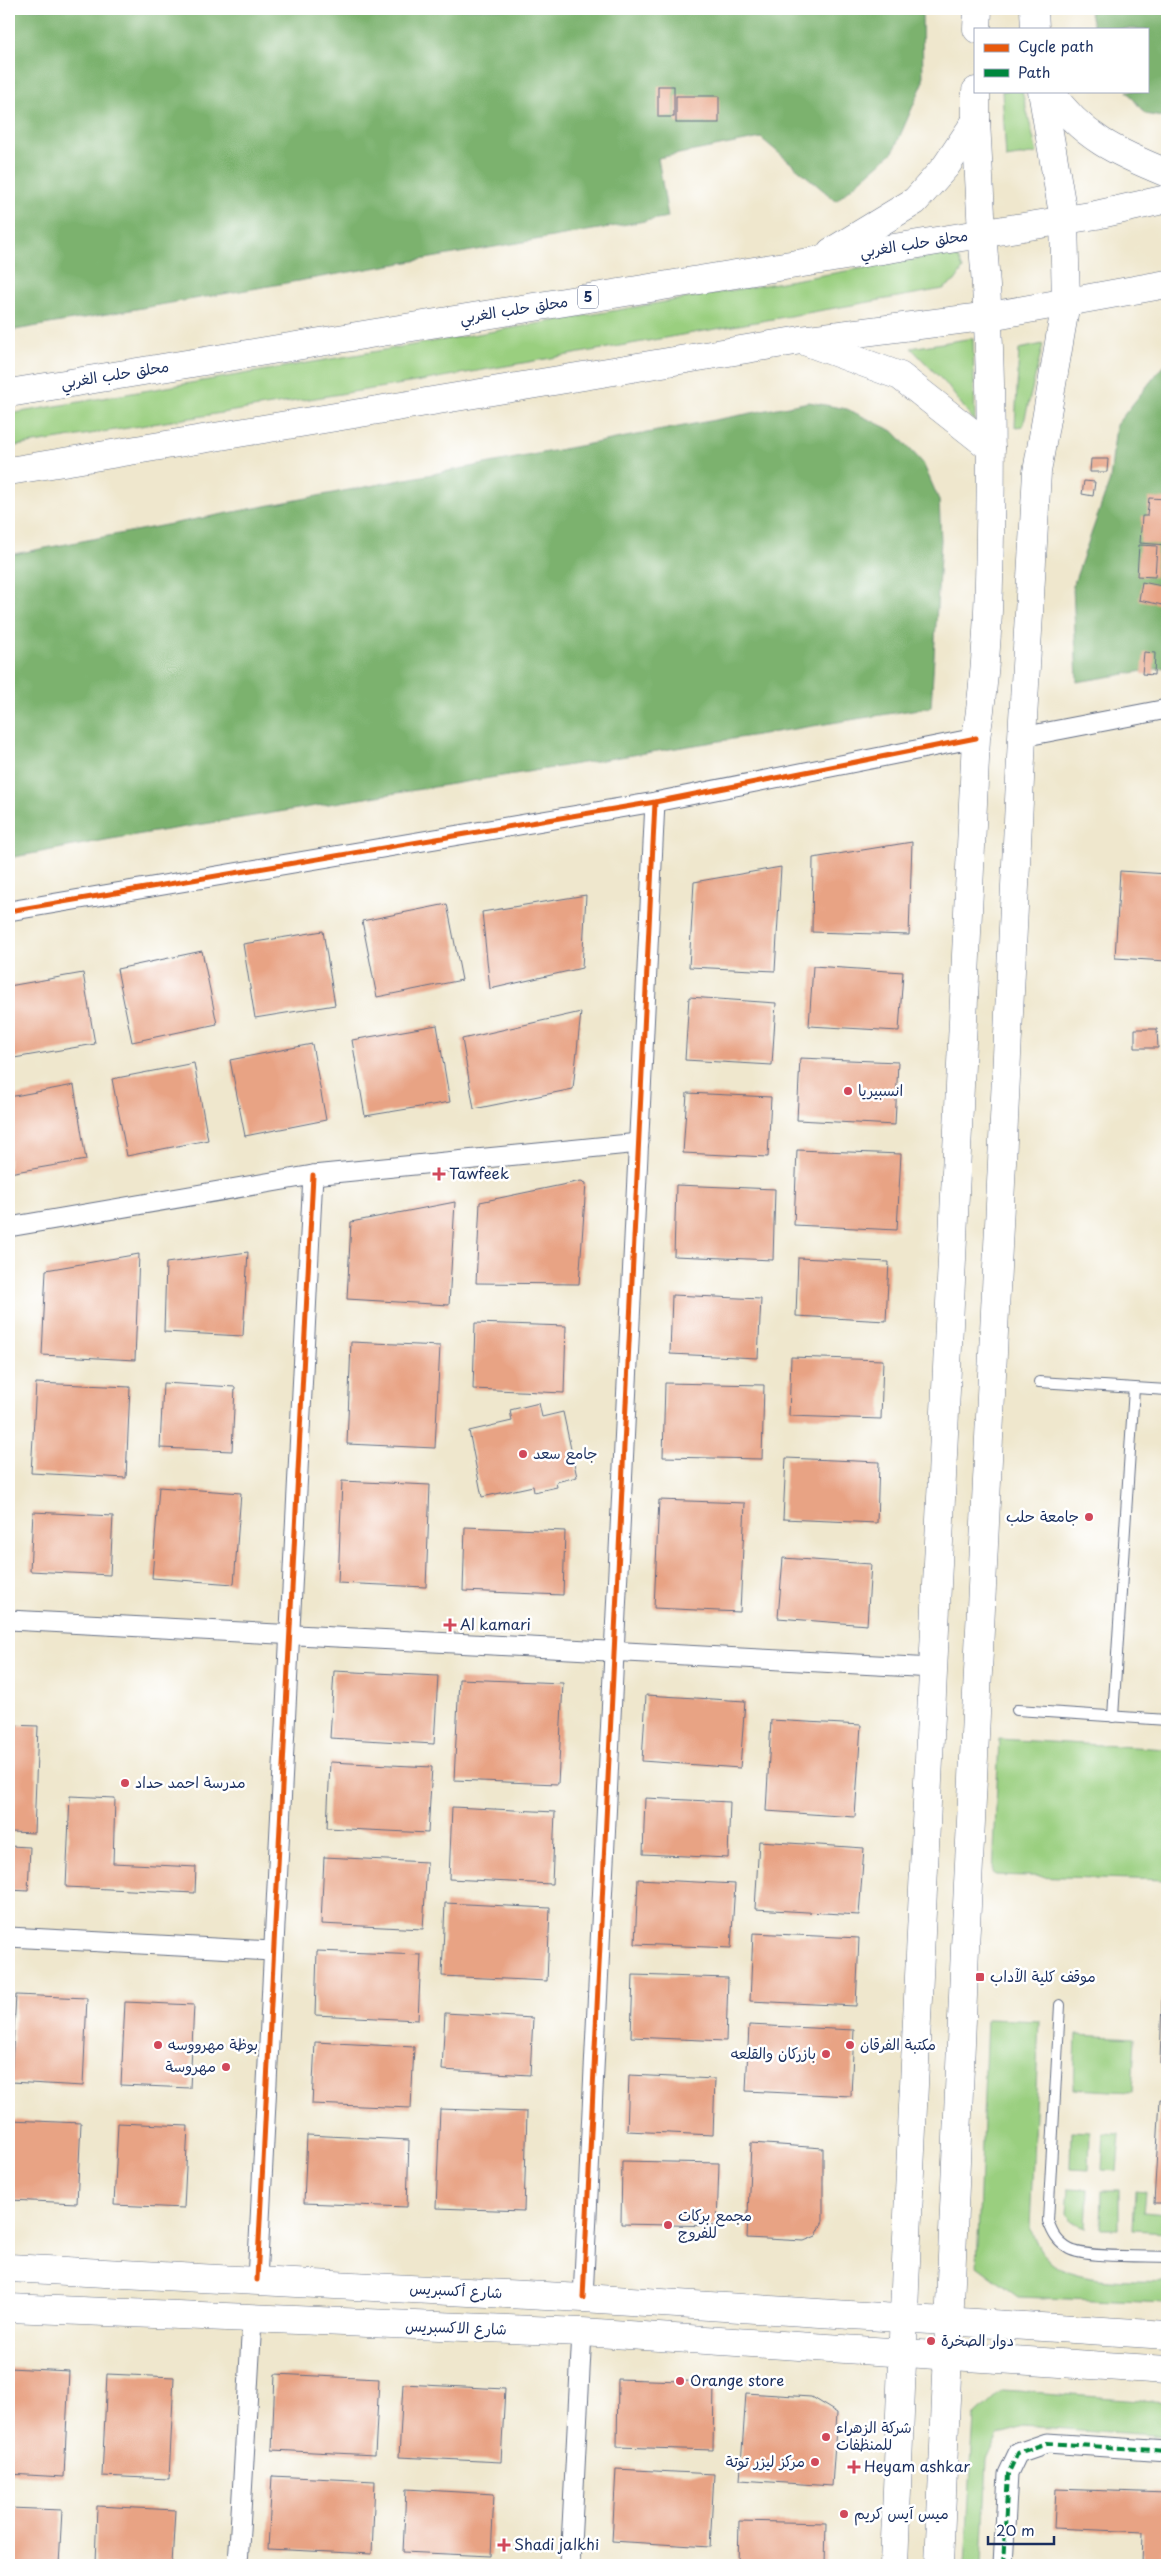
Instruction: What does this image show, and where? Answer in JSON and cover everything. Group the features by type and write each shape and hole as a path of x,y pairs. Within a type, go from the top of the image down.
{"main road":[{"path":"977,28 978,9"},
{"path":"1034,9 1035,28"},
{"path":"894,2565 976,738 982,706 988,611 991,448 990,316 982,233 976,92"},
{"path":"939,2565 964,1948 1022,737 1038,472 1066,302 1064,220 1042,92"},
{"path":"1051,92 1059,104 1095,138 1118,153 1167,173"},
{"path":"817,260 915,201 946,166 976,121"},
{"name":"محلق حلب الغربي","path":"9,393 1064,220 1167,199"},
{"path":"9,471 801,340 990,316 1167,284"},
{"path":"801,340 878,366 900,376 991,448"},
{"name":"شارع أكسبريس","path":"9,2268 582,2298 904,2320 1011,2323 1167,2335"},
{"name":"شارع الاكسبريس","path":"9,2308 252,2320 582,2332 1167,2370"}],"street":[{"path":"1022,737 1167,709"},
{"path":"9,910 655,802 976,738"},
{"path":"582,2298 655,802"},
{"path":"9,1227 313,1175 639,1143"},
{"path":"257,2280 313,1175"},
{"path":"9,1620 934,1668"},
{"path":"9,1937 274,1951"},
{"path":"238,2565 252,2320"},
{"path":"570,2565 582,2332"},
{"path":"1003,2565 1008,2474 1018,2453 1047,2443 1167,2451"}],"lane":[{"path":"1039,1382 1167,1390"},
{"path":"1113,1716 1134,1388"},
{"path":"1017,1710 1167,1720"},
{"path":"1060,2005 1048,2221 1054,2237 1070,2250 1088,2253 1167,2257"}],"green space":[{"path":"9,9 922,9 923,83 893,152 836,201 761,138 658,158 668,217 9,331"},
{"path":"1089,9 1167,9 1167,118 1145,114 1128,92 1148,92 1148,28 1094,28"},
{"path":"1002,92 1022,92 1037,153 1006,158"},
{"path":"940,255 958,258 963,269 955,281 943,289 415,382 9,447 9,414"},
{"path":"973,338 975,422 946,384 911,348"},
{"path":"1043,344 1023,426 1015,427 1019,349"},
{"path":"1167,361 1167,667 1077,682 1073,586 1110,480 1116,425"},
{"path":"809,402 847,409 893,431 923,463 939,500 941,540 931,707 111,839 9,858 9,555"},
{"path":"999,1739 1167,1749 1167,1880 993,1875"},
{"path":"987,2019 1039,2021 1030,2228 1042,2252 1053,2264 1077,2275 1108,2280 1167,2282 1167,2303 1019,2297 977,2266"},
{"path":"1076,2035 1135,2038 1132,2092 1074,2089"},
{"path":"1071,2131 1090,2132 1089,2170 1070,2169"},
{"path":"1104,2133 1120,2134 1117,2171 1102,2170"},
{"path":"1069,2188 1088,2189 1086,2228 1071,2222 1067,2214"},
{"path":"1102,2190 1119,2190 1119,2229 1101,2229"},
{"path":"1135,2191 1145,2192 1143,2212 1167,2214 1167,2232 1133,2230"},
{"path":"1003,2390 1167,2402 1167,2436 1023,2426 999,2434 987,2460 982,2565 965,2565 974,2417"}],"building":[{"path":"658,86 674,86 674,117 658,117"},
{"path":"676,96 719,96 719,123 676,123"},
{"path":"1091,459 1108,459 1107,472 1090,472"},
{"path":"1084,481 1095,482 1093,496 1082,494"},
{"path":"1149,498 1167,499 1167,545 1140,543 1142,516 1147,516"},
{"path":"1139,545 1157,546 1155,577 1137,576"},
{"path":"1142,582 1167,587 1167,606 1139,600"},
{"path":"1144,652 1155,653 1154,675 1142,674"},
{"path":"912,842 909,935 812,932 813,858"},
{"path":"781,867 775,971 689,967 694,882"},
{"path":"1120,871 1167,874 1167,961 1115,958"},
{"path":"586,895 582,968 490,989 482,912"},
{"path":"447,904 462,980 377,997 362,921"},
{"path":"323,931 335,1005 255,1018 243,944"},
{"path":"202,951 217,1024 132,1042 117,969"},
{"path":"813,966 903,972 899,1031 809,1026"},
{"path":"83,973 95,1044 14,1058 9,1031 9,986"},
{"path":"689,997 776,1003 772,1065 685,1060"},
{"path":"581,1012 573,1089 474,1109 462,1039"},
{"path":"437,1025 450,1102 365,1116 352,1040"},
{"path":"1135,1029 1157,1029 1158,1048 1135,1048"},
{"path":"312,1044 326,1120 245,1136 230,1060"},
{"name":"انسبيريا","path":"800,1058 898,1062 895,1125 797,1120"},
{"path":"194,1063 208,1140 127,1156 112,1079"},
{"path":"74,1085 86,1160 9,1173 9,1097"},
{"path":"687,1093 771,1097 768,1157 683,1153"},
{"path":"797,1150 901,1154 897,1230 794,1225"},
{"path":"581,1181 586,1183 579,1284 476,1283 480,1202"},
{"path":"676,1185 775,1189 773,1260 674,1256"},
{"path":"455,1202 449,1305 347,1299 351,1222"},
{"path":"248,1252 243,1336 164,1332 166,1263"},
{"path":"139,1254 135,1360 42,1355 46,1270"},
{"path":"798,1258 889,1262 886,1321 796,1316"},
{"path":"672,1295 761,1299 758,1358 670,1354"},
{"path":"475,1323 566,1326 564,1393 473,1389"},
{"path":"351,1342 440,1346 435,1448 347,1444"},
{"path":"791,1357 883,1360 881,1419 789,1416"},
{"path":"36,1383 130,1387 126,1478 31,1473"},
{"path":"163,1383 235,1387 232,1451 160,1448"},
{"path":"665,1383 764,1385 762,1459 663,1457"},
{"name":"جامع سعد","path":"539,1403 542,1417 563,1412 577,1477 556,1482 557,1487 534,1492 533,1486 482,1497 469,1431 512,1421 510,1410"},
{"path":"786,1458 879,1462 877,1523 783,1519"},
{"path":"342,1481 430,1485 426,1587 338,1583"},
{"path":"159,1487 241,1493 234,1584 152,1578"},
{"path":"659,1500 745,1503 740,1612 654,1608"},
{"path":"33,1512 113,1516 110,1575 30,1571"},
{"path":"465,1527 565,1531 563,1595 463,1591"},
{"path":"783,1558 871,1564 867,1625 778,1618"},
{"path":"334,1671 438,1676 434,1744 330,1738"},
{"path":"459,1679 563,1683 558,1784 454,1780"},
{"path":"646,1695 745,1701 740,1768 642,1761"},
{"path":"771,1720 861,1725 855,1817 766,1811"},
{"path":"9,1725 38,1726 34,1833 11,1832 10,1843"},
{"path":"330,1762 432,1767 428,1833 327,1828"},
{"path":"70,1796 115,1798 113,1863 196,1867 195,1893 66,1887"},
{"path":"645,1798 730,1802 728,1858 643,1854"},
{"path":"452,1807 555,1812 552,1884 449,1879"},
{"path":"759,1841 864,1848 859,1915 755,1909"},
{"path":"9,1846 30,1847 28,1891 9,1890"},
{"path":"324,1857 427,1862 423,1929 321,1924"},
{"path":"638,1879 735,1884 731,1948 635,1944"},
{"path":"445,1903 550,1908 547,1981 442,1976"},
{"path":"753,1933 859,1938 856,2006 750,2001"},
{"path":"317,1951 421,1955 418,2020 315,2015"},
{"path":"633,1975 728,1978 726,2041 631,2037"},
{"path":"16,1995 87,1998 83,2086 11,2082"},
{"path":"1162,1999 1167,1999 1167,2064 1160,2063"},
{"name":"بوظة مهرووسه","path":"125,2002 194,2005 190,2088 121,2085"},
{"path":"445,2013 533,2018 530,2075 442,2070"},
{"path":"749,2025 854,2030 851,2096 746,2091"},
{"path":"315,2042 414,2047 411,2108 312,2104"},
{"path":"629,2075 715,2079 713,2135 627,2131"},
{"path":"1160,2099 1167,2100 1167,2203 1154,2203"},
{"path":"440,2109 527,2112 524,2211 436,2208"},
{"path":"11,2120 81,2123 77,2203 9,2200"},
{"path":"118,2123 188,2126 184,2208 114,2205"},
{"path":"307,2135 409,2140 407,2207 304,2203"},
{"path":"751,2143 823,2148 823,2221 816,2236 804,2241 747,2238"},
{"path":"622,2161 719,2163 717,2226 621,2224"},
{"path":"9,2368 69,2371 64,2477 9,2474"},
{"path":"107,2374 174,2377 169,2479 102,2476"},
{"path":"275,2374 379,2379 375,2455 272,2450"},
{"path":"618,2379 714,2382 713,2450 617,2447"},
{"path":"403,2384 505,2389 501,2462 399,2457"},
{"path":"746,2393 811,2397 837,2413 832,2486 740,2480"},
{"path":"616,2469 714,2474 710,2547 612,2541"},
{"path":"272,2476 375,2481 372,2554 268,2549"},
{"path":"406,2489 494,2494 491,2556 403,2552"},
{"path":"1056,2489 1167,2493 1167,2565 1142,2564 1143,2532 1054,2528"},
{"path":"97,2506 175,2510 172,2565 95,2565"},
{"path":"9,2508 62,2510 59,2565 9,2565"},
{"path":"739,2521 826,2523 825,2565 738,2565"}],"marked path":[{"path":"1003,2565 1008,2474 1018,2453 1047,2443 1167,2451"}],"cycle path":[{"path":"9,911 655,802 976,738"},
{"path":"583,2298 655,802"},
{"path":"257,2280 313,1175"}],"place":[{"name":"انسبيريا","path":"848,1091"},
{"name":"Tawfeek","path":"439,1174"},
{"name":"جامع سعد","path":"523,1454"},
{"name":"جامعة حلب","path":"1089,1517"},
{"name":"Al kamari","path":"450,1625"},
{"name":"مدرسة احمد حداد","path":"125,1783"},
{"name":"موقف كلية الآداب","path":"980,1977"},
{"name":"بوظة مهرووسه","path":"158,2045"},
{"name":"مكتبة الفرقان","path":"850,2045"},
{"name":"بازركان والقلعه","path":"826,2054"},
{"name":"مهروسة","path":"226,2067"},
{"name":"مجمع بركات للفروج","path":"668,2225"},
{"name":"دوار الصخرة","path":"931,2341"},
{"name":"Orange store","path":"680,2381"},
{"name":"شركة الزهراء للمنظفات","path":"826,2437"},
{"name":"مركز ليزر توتة","path":"815,2462"},
{"name":"Heyam ashkar","path":"854,2467"},
{"name":"ميس آيس كريم","path":"844,2514"},
{"name":"Shadi jalkhi","path":"504,2545"}]}
